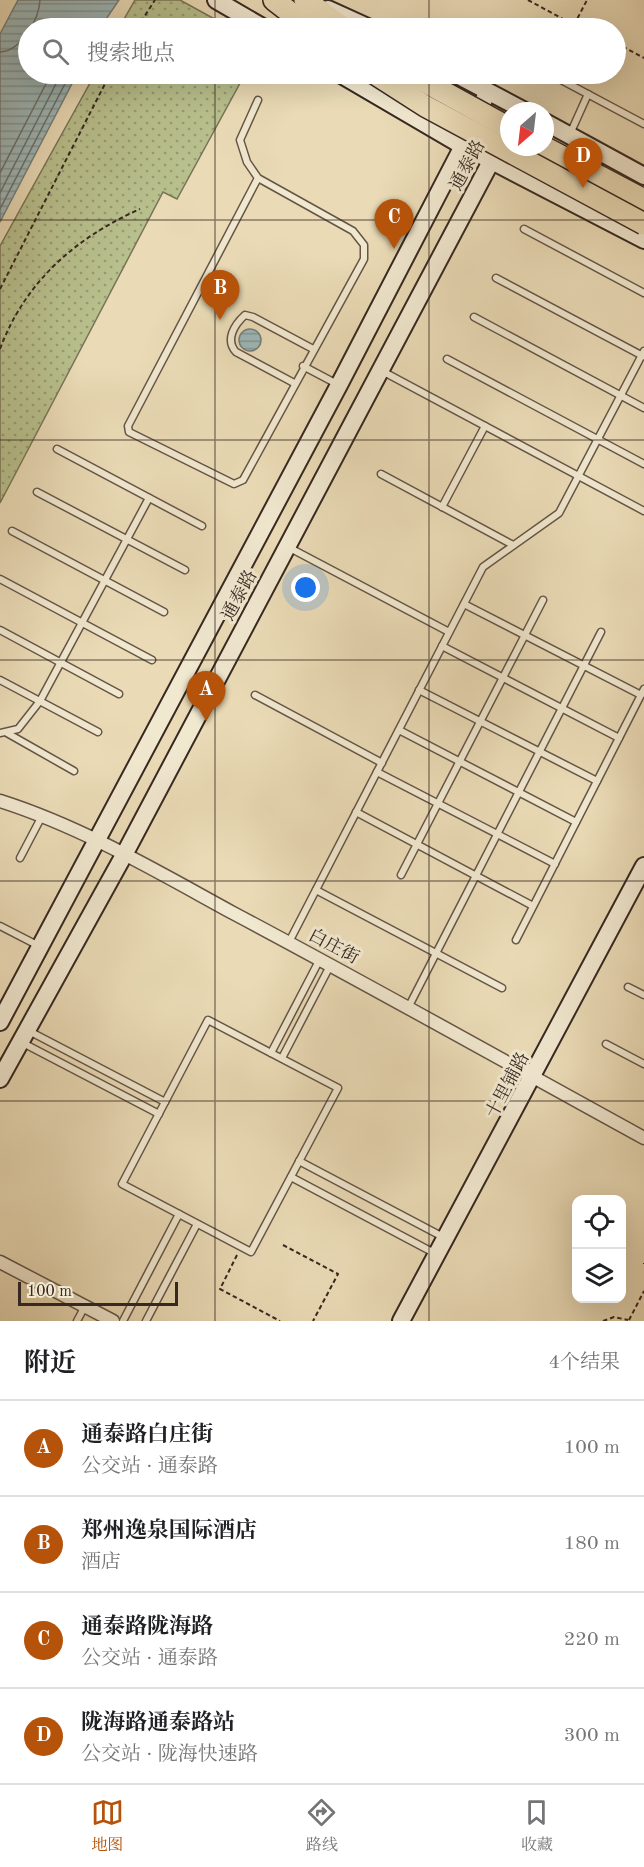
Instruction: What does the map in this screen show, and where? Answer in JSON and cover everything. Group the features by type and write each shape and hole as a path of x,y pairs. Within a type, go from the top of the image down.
{"highway":[{"path":"274,0 297,18"},
{"path":"307,0 330,18"},
{"path":"391,84 643,236"},
{"path":"429,84 500,123"},
{"path":"554,152 644,200"}],"street":[{"path":"216,0 247,18"},
{"path":"307,0 348,18"},
{"path":"357,84 463,146 643,236"},
{"path":"475,84 504,102"},
{"name":"通泰路","path":"0,1022 98,842 339,385 463,146 487,93"},
{"path":"554,127 644,176"},
{"name":"通泰路","path":"0,1079 124,855 500,145"},
{"name":"白庄街","path":"0,801 42,816 124,855 409,1006 644,1138"},
{"name":"十里铺路","path":"401,1321 644,866"},
{"path":"0,1262 113,1321"}],"lane":[{"path":"569,84 644,124"},
{"path":"569,136 588,94"},
{"path":"258,100 240,140 247,162 258,178 334,218 353,231 364,245 364,259 321,340 303,366 243,480 234,484 129,432 128,426 258,178"},
{"path":"524,229 644,293"},
{"path":"289,942 483,567 552,520 643,354 496,278"},
{"path":"294,383 236,352 230,345 230,338 239,321 245,315 253,317 313,349"},
{"path":"474,317 644,408"},
{"path":"447,359 644,464"},
{"path":"303,366 339,385"},
{"path":"379,370 644,511"},
{"path":"442,507 484,426"},
{"path":"57,449 202,526"},
{"path":"381,474 513,545"},
{"path":"37,492 185,570"},
{"path":"3,733 18,729 28,720 40,701 148,498"},
{"path":"12,531 164,612"},
{"path":"286,546 449,632"},
{"path":"0,579 152,660"},
{"path":"401,875 543,600"},
{"path":"464,604 584,666 642,692 516,940"},
{"path":"0,630 119,694"},
{"path":"409,1006 601,632"},
{"path":"442,646 619,738"},
{"path":"0,680 98,732"},
{"path":"419,690 597,781"},
{"path":"255,695 382,763"},
{"path":"399,730 576,822"},
{"path":"3,733 74,771"},
{"path":"377,772 555,864"},
{"path":"356,812 533,906"},
{"path":"20,858 42,816"},
{"path":"316,890 502,988"},
{"path":"0,926 40,947"},
{"path":"271,1053 326,962"},
{"path":"282,1058 326,962"},
{"path":"628,987 644,995"},
{"path":"208,1020 271,1053 338,1088 251,1252 122,1184 208,1020"},
{"path":"23,1035 165,1102"},
{"path":"23,1035 159,1114"},
{"path":"606,1044 644,1064"},
{"path":"299,1161 445,1238"},
{"path":"291,1177 437,1254"},
{"path":"123,1321 179,1214"},
{"path":"146,1321 197,1224"},
{"path":"77,1321 85,1306"}],"path":[{"path":"143,18 155,0"},
{"path":"528,0 561,18"},
{"path":"578,18 587,0"},
{"path":"626,49 644,58"},
{"path":"0,289 105,84"},
{"path":"0,349 15,314 32,288 68,254 117,220 140,210"},
{"path":"283,1245 338,1274 313,1321"},
{"path":"242,1247 220,1289 280,1321"},
{"path":"603,1321 614,1317 629,1321 644,1291"}],"green space":[{"path":"135,0 180,0 213,18 125,18"},
{"path":"89,84 240,84 177,199 163,192 0,503 0,246"}],"water":[{"path":"18,0 119,0 107,18 18,18 18,84 72,84 0,222 0,34"},
{"path":"250,329 258,332 261,340 258,348 250,351 242,348 239,340 242,332"}],"place":[{"name":"陇海路通泰路站","path":"583,188"},
{"name":"通泰路陇海路","path":"394,249"},
{"name":"郑州逸泉国际酒店","path":"220,320"},
{"name":"通泰路白庄街","path":"206,721"}]}
